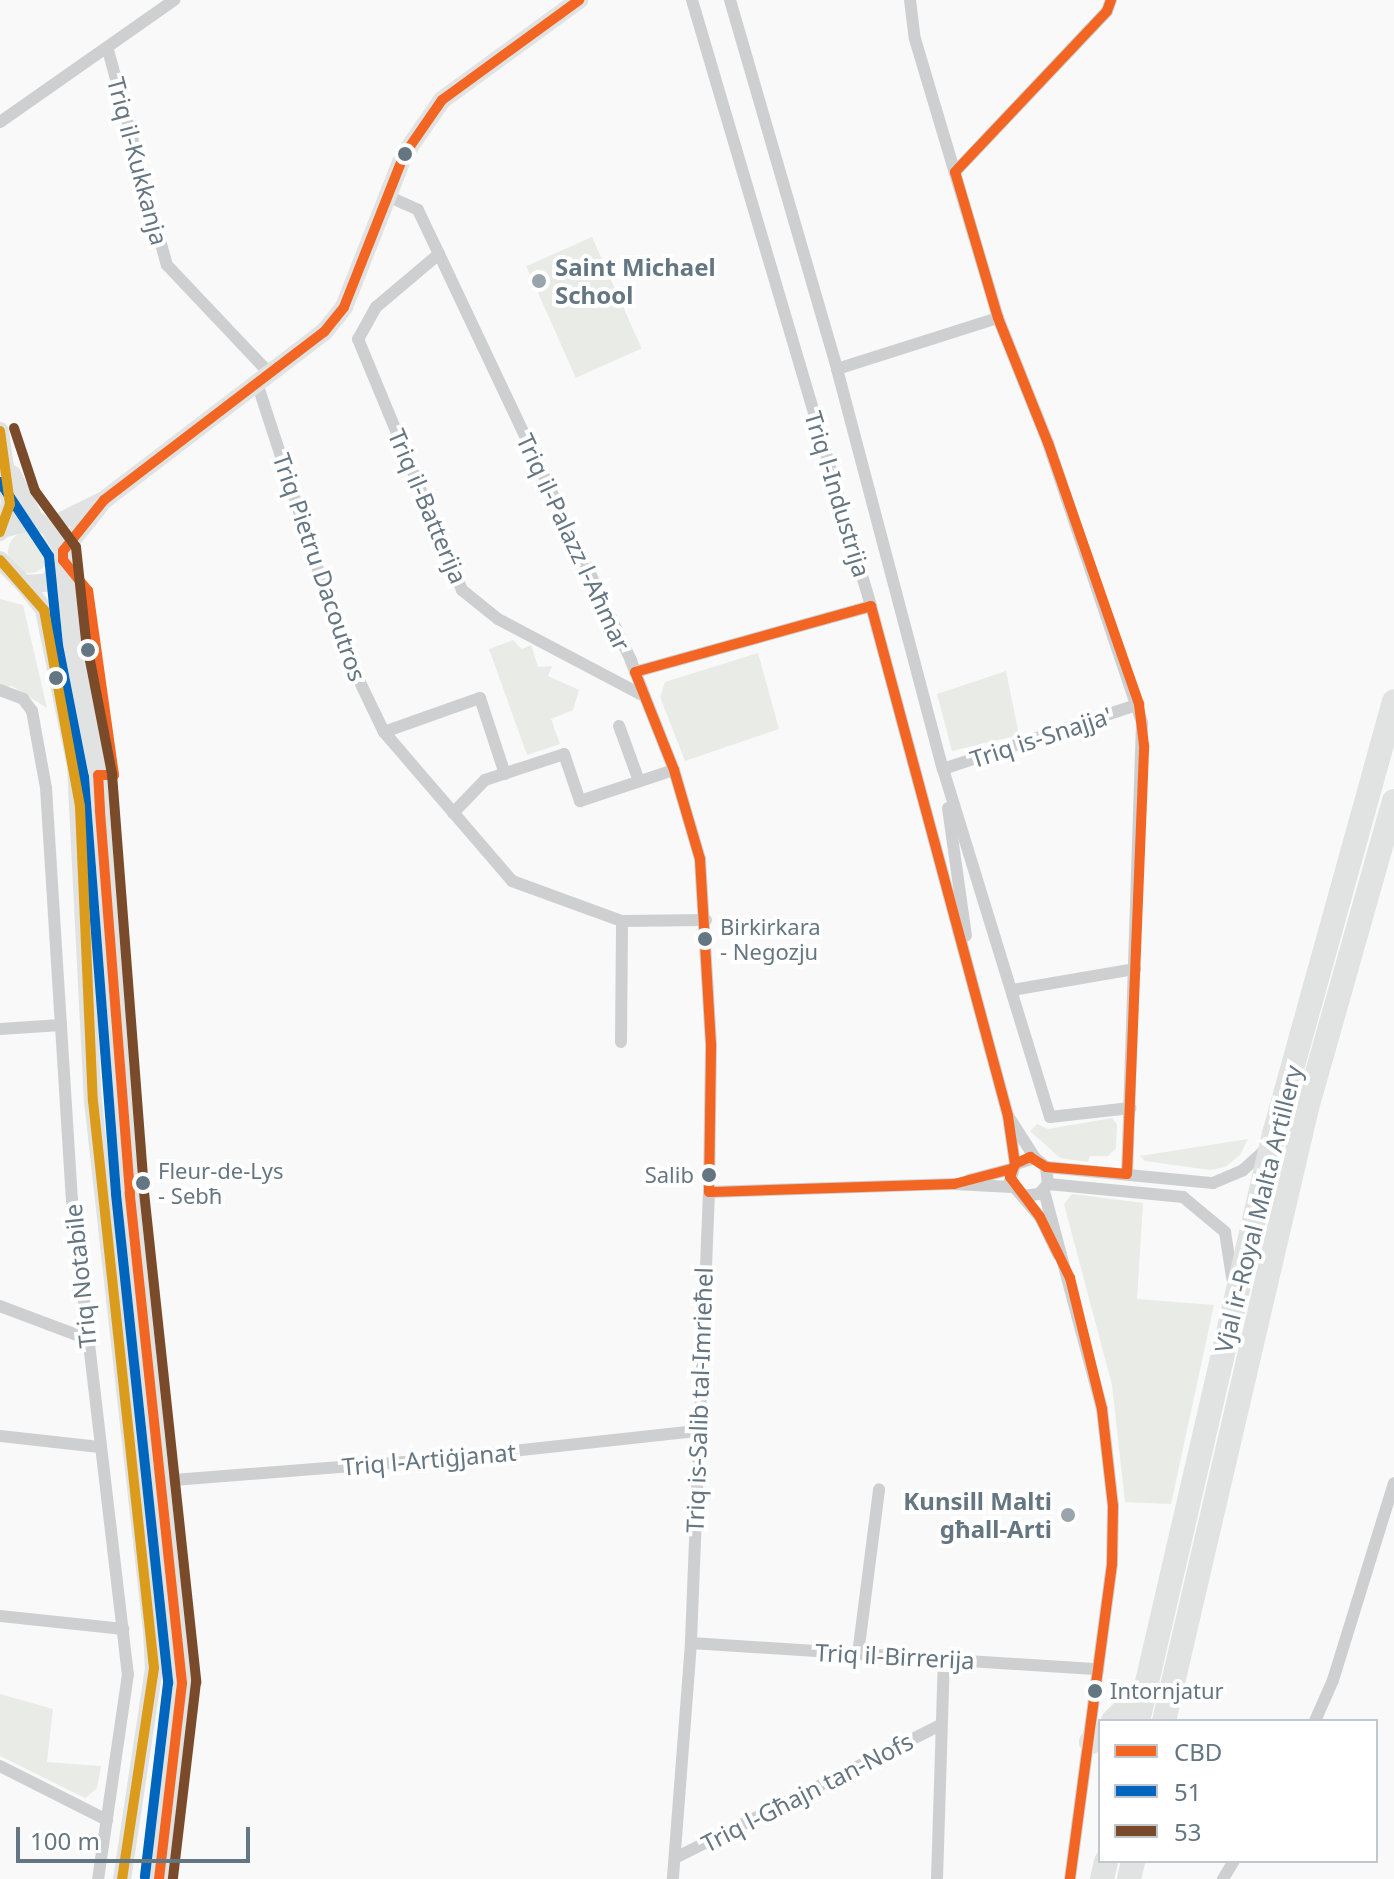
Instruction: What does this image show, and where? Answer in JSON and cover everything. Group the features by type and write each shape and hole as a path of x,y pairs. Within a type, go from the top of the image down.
{"highway":[{"name":"Vjal ir-Royal Malta Artillery","path":"1138,1719 1274,1134 1394,701"},
{"name":"Vjal ir-Royal Malta Artillery","path":"1164,1719 1307,1108 1394,801"},
{"path":"1115,1719 1146,1689"}],"main road":[{"path":"0,431 9,468 10,504 1,531 42,524 104,500 324,332 344,307 385,195 404,155 442,100 579,0"},
{"path":"9,468 63,560 98,775 130,1193 182,1683 159,1879"},
{"path":"14,584 46,583 104,500"},
{"path":"0,560 14,584 44,610 76,767 93,1101 154,1668 122,1879"}],"street":[{"path":"0,122 108,50 173,0"},
{"name":"Triq l-Industrija","path":"692,0 871,606 1008,1116 1012,1187"},
{"name":"Triq l-Industrija","path":"730,0 837,369 943,769 1050,1117 1130,1108"},
{"path":"910,0 915,39 998,318 1048,443 1139,704 1144,745 1127,1174"},
{"path":"955,172 1107,11 1111,0"},
{"name":"Triq il-Kukkanja","path":"108,50 167,265 265,380"},
{"name":"Triq il-Palazz l-Aħmar","path":"385,195 418,210 635,672 674,770 700,859 706,920"},
{"name":"Triq il-Batterija","path":"439,254 376,307 358,339 462,590 498,619 644,696"},
{"path":"837,369 998,318"},
{"name":"Triq Pietru Dacoutros","path":"265,380 344,649 384,732 512,881 622,921 706,920"},
{"path":"635,672 871,606"},
{"name":"Triq Notabile","path":"0,690 23,699 37,733 46,788 85,1338 128,1674 98,1879"},
{"path":"384,732 480,698 505,774"},
{"name":"Triq is-Snajja'","path":"943,769 1139,704"},
{"path":"619,726 639,781"},
{"path":"453,813 485,780 564,754 580,801 674,770"},
{"name":"Triq l-Industrija","path":"943,769 974,992"},
{"name":"Triq is-Salib tal-Imrieħel","path":"673,1879 691,1643 696,1431 709,1192 706,920"},
{"path":"621,1042 622,921"},
{"path":"1012,990 1135,969"},
{"path":"0,1029 61,1025"},
{"name":"Triq l-Industrija","path":"1008,1116 1041,1162"},
{"path":"954,1184 1013,1166 1041,1162 1213,1183 1260,1158 1274,1134"},
{"path":"1041,1162 1102,1409 1113,1506 1112,1564 1098,1669 1095,1738 1070,1879"},
{"path":"709,1192 954,1184 1012,1187 1040,1217 1070,1278"},
{"path":"1023,1196 1046,1187 1183,1197 1225,1232 1234,1300"},
{"path":"0,1306 85,1338"},
{"name":"Triq l-Artiġjanat","path":"161,1481 429,1460 696,1431"},
{"path":"0,1436 99,1447"},
{"path":"1316,1719 1333,1680 1394,1483"},
{"path":"858,1654 879,1489"},
{"path":"0,1616 123,1629"},
{"name":"Triq il-Birrerija","path":"691,1643 1098,1669"},
{"path":"937,1879 939,1726 944,1658"},
{"name":"Triq l-Għajn tan-Nofs","path":"675,1858 939,1726"},
{"path":"0,1766 107,1820"}],"shaded area":[{"path":"592,237 642,348 576,378 526,266"},
{"path":"29,531 44,537 50,552 44,567 29,573 14,567 8,552 14,537"},
{"path":"0,599 23,605 47,708 12,686 0,688"},
{"path":"513,640 522,649 531,645 538,667 552,666 548,676 579,690 573,710 551,719 560,744 527,755 489,649"},
{"path":"758,653 779,729 685,761 660,697 665,682"},
{"path":"1006,671 1019,735 952,751 937,694"},
{"path":"1112,1118 1117,1124 1116,1148 1108,1156 1090,1156 1088,1162 1060,1158 1030,1131 1037,1124 1048,1129"},
{"path":"1248,1139 1240,1155 1225,1167 1210,1170 1145,1161 1140,1156"},
{"path":"1072,1194 1143,1203 1137,1299 1214,1305 1171,1504 1125,1502 1112,1385 1064,1204"},
{"path":"0,1694 53,1709 47,1762 101,1766 97,1788 85,1798 0,1756"}],"transit line":[{"name":"CBD","path":"159,1879 182,1683 130,1193 100,810 98,775 114,775 88,591 63,560 63,551 104,500 324,332 344,307 404,155 442,100 579,0"},
{"name":"CBD","path":"1070,1879 1112,1564 1113,1506 1102,1409 1070,1278 1040,1217 1010,1177 1015,1164 1030,1157 1046,1167 1127,1174 1144,745 1139,704 1048,443 998,318 955,172 1107,11 1111,0"},
{"name":"53","path":"14,428 35,491 76,547 86,640 112,774 144,1192 196,1682 173,1879"},
{"path":"0,431 10,504 0,532"},
{"name":"51","path":"0,482 49,556 58,645 84,777 116,1194 168,1683 145,1877"},
{"path":"0,560 44,610 80,807 93,1101 154,1668 122,1879"},
{"name":"CBD","path":"1011,1169 954,1184 709,1192 711,1045 700,859 674,770 635,672 871,606 1008,1116 1015,1164"}],"place":[{"name":"Saint Michael School","path":"539,281"},
{"name":"Birkirkara - Negozju","path":"705,939"},
{"name":"Salib","path":"709,1175"},
{"name":"Fleur-de-Lys - Sebħ","path":"143,1183"},
{"name":"Kunsill Malti għall-Arti","path":"1068,1515"},
{"name":"Intornjatur","path":"1095,1691"}]}
